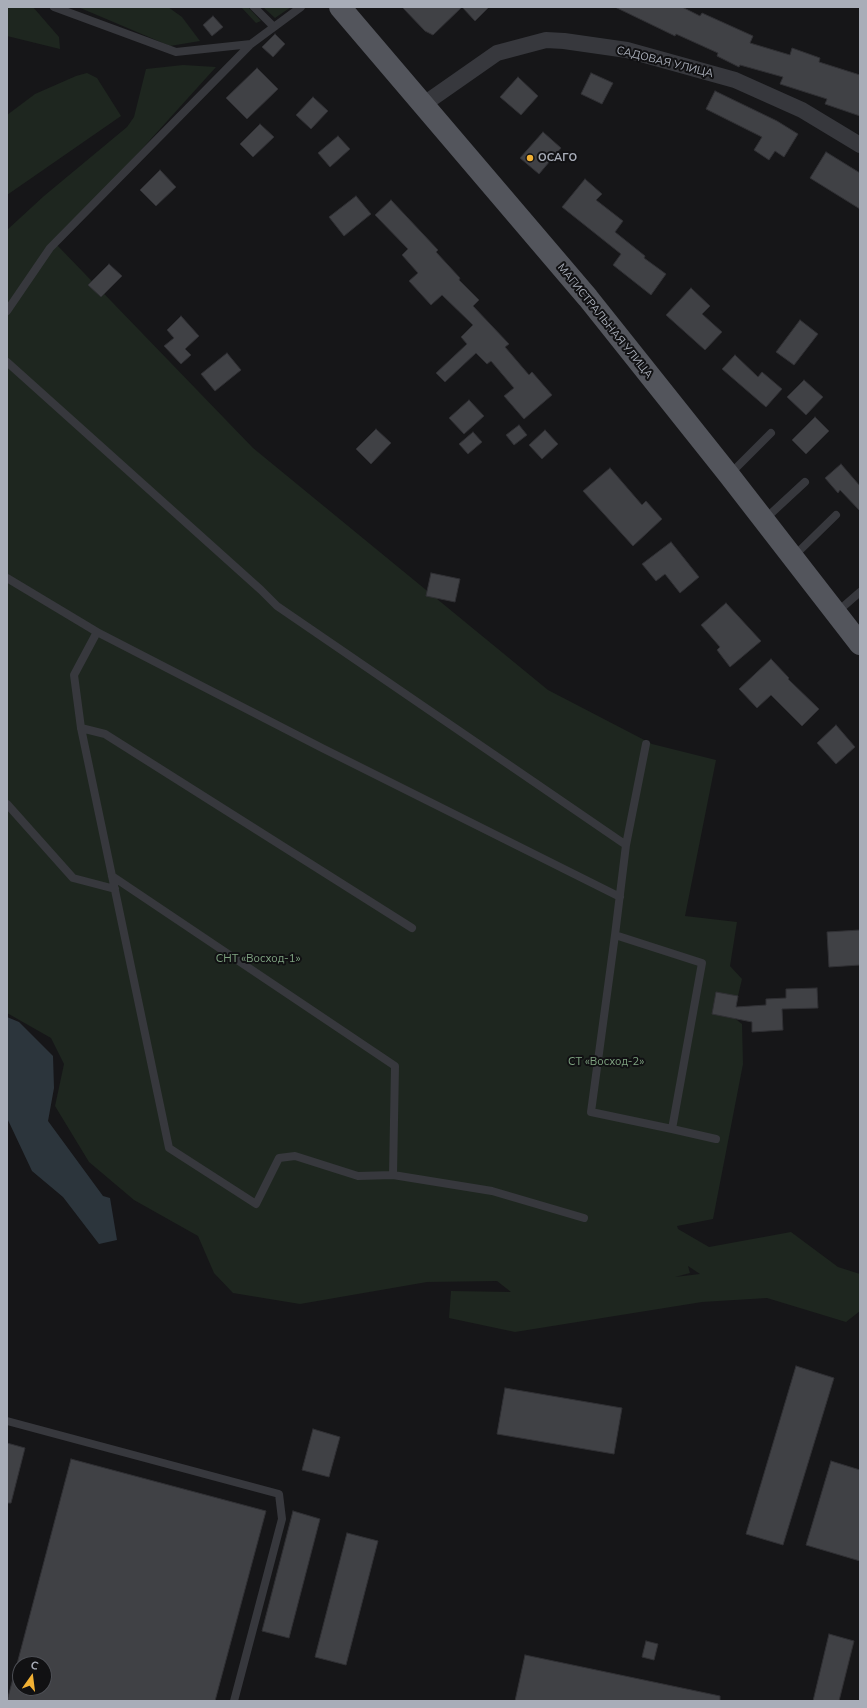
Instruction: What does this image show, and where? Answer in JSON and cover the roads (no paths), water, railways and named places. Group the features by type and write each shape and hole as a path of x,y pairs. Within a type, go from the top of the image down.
{"main road":[{"name":"МАГИСТРАЛЬНАЯ УЛИЦА","path":"340,7 588,298 729,475 860,644"}],"street":[{"name":"САДОВАЯ УЛИЦА","path":"424,104 497,53 546,40 564,41 628,50 735,80 802,110 860,145"}],"lane":[{"path":"54,7 176,52 251,44"},
{"path":"254,7 274,27"},
{"path":"7,311 50,248 251,44 301,7"},
{"path":"7,362 277,606 626,845"},
{"path":"729,475 771,434"},
{"path":"764,520 805,482"},
{"path":"793,557 836,515"},
{"path":"7,578 97,632 322,748 620,896"},
{"path":"836,613 860,592"},
{"path":"97,632 74,675 82,728 169,1148 256,1204 279,1158 295,1156 358,1176 393,1175 492,1191 584,1218"},
{"path":"82,728 104,734 412,928"},
{"path":"646,744 626,845 591,1112 716,1139"},
{"path":"7,804 73,878 115,889"},
{"path":"112,876 395,1066 393,1175"},
{"path":"615,935 702,963 672,1129"},
{"path":"7,1421 280,1494 282,1519 234,1701"}],"place":[{"name":"ОСАГО","path":"530,158"}],"park label":[{"name":"СНТ «Восход-1»","path":"258,959"},
{"name":"СТ «Восход-2»","path":"606,1062"}]}
